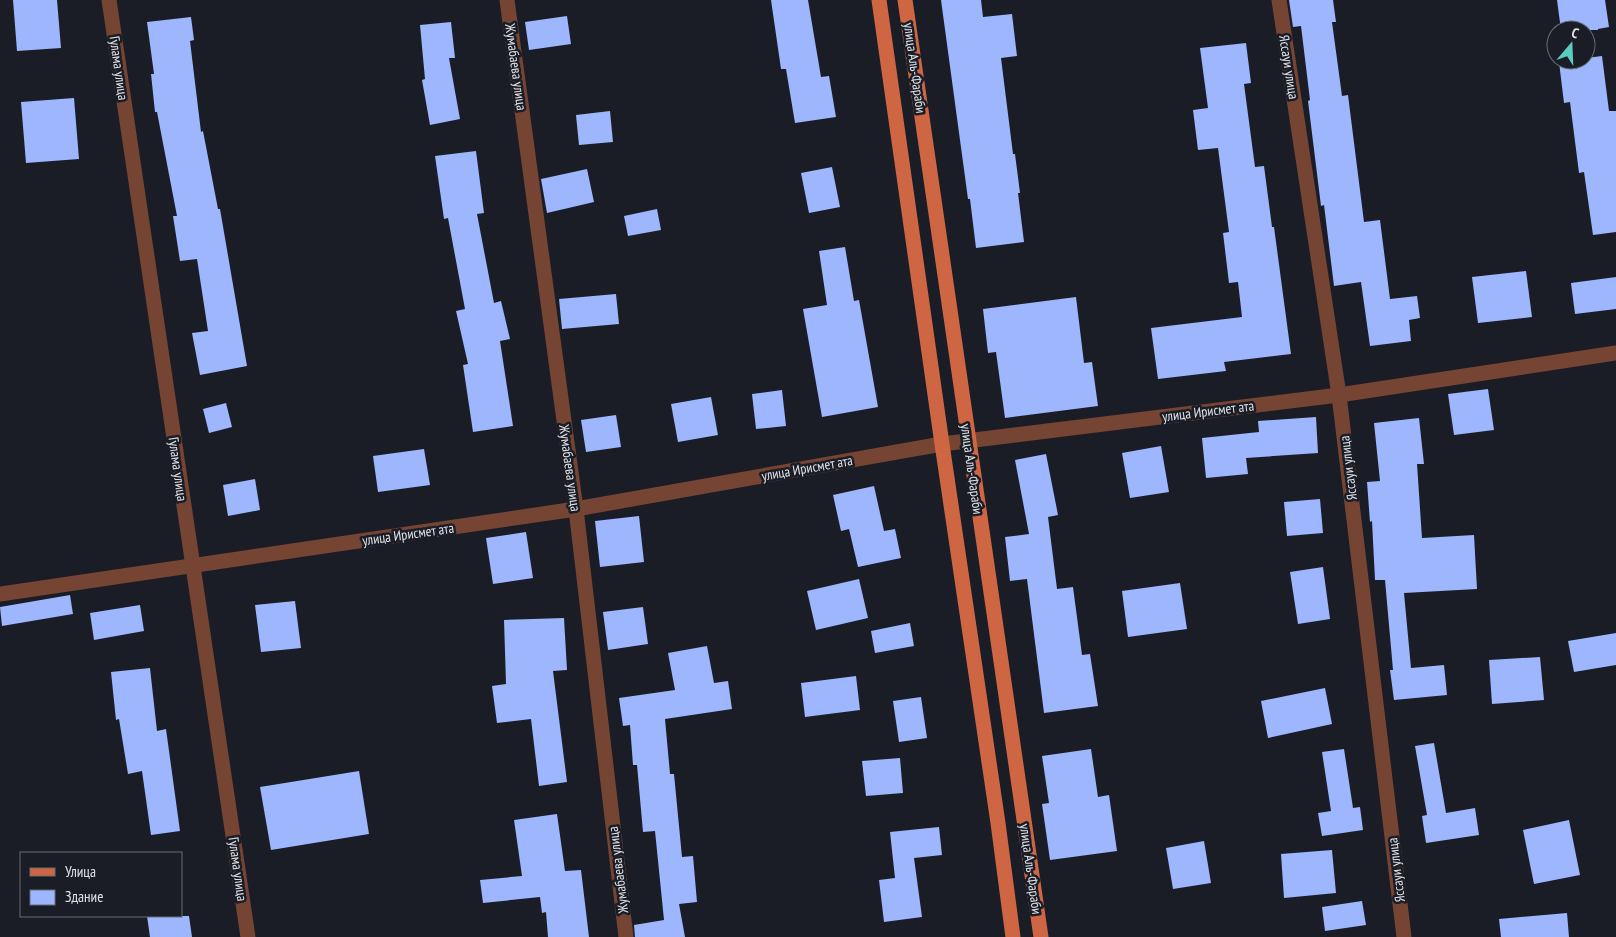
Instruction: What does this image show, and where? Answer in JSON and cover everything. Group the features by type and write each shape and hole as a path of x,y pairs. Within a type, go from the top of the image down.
{"main road":[{"name":"улица Аль-Фараби","path":"878,0 1013,937"},
{"name":"улица Аль-Фараби","path":"905,0 1041,937"}],"street":[{"name":"Гулама улица","path":"109,0 248,937"},
{"name":"Жумабаева улица","path":"507,0 576,509 626,937"},
{"name":"Яссауи улица","path":"1279,0 1339,395 1404,937"},
{"name":"улица Ирисмет ата","path":"0,594 576,509 968,440 1339,395 1616,353"}],"building":[{"path":"13,0 57,0 61,48 17,51"},
{"path":"771,0 808,0 821,77 829,76 836,117 795,123 786,69 781,69"},
{"path":"941,0 981,0 983,17 1012,14 1017,56 1001,58 1020,193 1018,193 1024,242 976,248"},
{"path":"1289,0 1333,0 1336,22 1332,22 1342,96 1348,95 1364,222 1380,220 1390,299 1417,296 1420,318 1409,320 1411,341 1370,346 1361,282 1334,286 1324,205 1321,206 1301,26 1293,27"},
{"path":"1557,0 1605,0 1609,27 1596,30 1596,20 1560,20"},
{"path":"567,16 571,44 529,50 525,22"},
{"path":"191,17 194,40 190,41 201,132 203,131 218,209 220,209 247,366 200,375 192,333 208,331 197,259 180,261 173,216 177,216 157,112 155,112 151,74 154,74 147,22"},
{"path":"451,22 455,58 449,58 460,119 430,125 422,80 425,79 420,25"},
{"path":"1246,43 1251,83 1244,84 1255,167 1264,166 1291,354 1224,362 1226,371 1158,379 1151,328 1242,317 1238,282 1229,283 1223,233 1229,232 1218,148 1198,150 1193,110 1208,108 1200,48"},
{"path":"1602,56 1609,111 1616,111 1616,232 1593,235 1584,172 1579,173 1570,102 1564,103 1560,70 1596,70 1596,57"},
{"path":"74,98 79,159 26,163 21,102"},
{"path":"610,111 613,142 579,145 576,115"},
{"path":"476,151 484,213 477,214 494,303 501,301 510,339 500,341 513,426 473,432 463,365 468,364 456,311 465,309 448,218 444,219 435,156"},
{"path":"832,167 840,207 809,213 801,173"},
{"path":"587,169 594,202 547,213 541,179"},
{"path":"657,209 661,230 628,236 624,216"},
{"path":"845,247 854,301 859,300 878,407 822,417 803,309 827,305 819,251"},
{"path":"1526,271 1532,317 1478,323 1472,277"},
{"path":"1616,277 1616,309 1575,314 1571,283"},
{"path":"616,294 619,324 562,329 559,299"},
{"path":"1076,297 1084,363 1092,362 1098,406 1005,418 996,352 988,353 983,309"},
{"path":"1488,389 1494,430 1454,435 1448,394"},
{"path":"782,390 786,426 756,429 752,394"},
{"path":"711,397 718,435 678,442 671,404"},
{"path":"226,403 232,427 209,433 203,409"},
{"path":"616,415 621,447 586,452 581,420"},
{"path":"1316,417 1318,453 1246,458 1248,474 1206,478 1202,438 1259,432 1258,421"},
{"path":"1419,418 1424,464 1417,464 1422,538 1474,535 1477,589 1404,593 1411,668 1444,665 1447,695 1394,700 1390,670 1393,670 1385,580 1375,580 1372,521 1370,522 1367,482 1380,481 1374,423"},
{"path":"1161,446 1169,492 1130,498 1122,453"},
{"path":"424,449 430,485 378,492 373,456"},
{"path":"1046,454 1058,515 1048,517 1057,589 1073,587 1082,655 1090,654 1098,706 1044,713 1027,579 1010,581 1005,537 1029,534 1015,460"},
{"path":"255,479 260,510 228,516 223,485"},
{"path":"874,486 884,531 895,529 901,558 858,567 849,529 841,531 833,495"},
{"path":"1320,499 1323,533 1287,536 1284,502"},
{"path":"639,516 644,562 600,567 595,521"},
{"path":"526,532 533,578 493,584 486,538"},
{"path":"1323,567 1330,619 1298,624 1290,572"},
{"path":"859,579 868,618 816,630 807,591"},
{"path":"1180,583 1187,629 1128,637 1122,591"},
{"path":"70,595 73,614 2,626 0,607"},
{"path":"295,601 301,648 261,652 255,605"},
{"path":"140,605 144,631 94,640 90,613"},
{"path":"643,607 648,644 608,650 603,612"},
{"path":"564,618 567,670 553,671 567,782 539,786 531,719 497,723 492,686 506,684 504,620"},
{"path":"910,623 914,646 875,653 871,631"},
{"path":"1616,633 1616,665 1574,672 1568,641"},
{"path":"707,646 714,683 728,681 732,709 665,719 670,774 674,774 682,857 693,856 697,902 679,904 685,937 635,937 634,925 664,920 655,831 643,832 637,765 633,765 630,725 623,726 619,698 675,690 668,653"},
{"path":"1540,657 1544,700 1492,704 1489,660"},
{"path":"150,668 157,731 166,729 180,831 151,835 142,771 128,774 119,719 116,720 111,672"},
{"path":"856,676 860,710 805,717 801,683"},
{"path":"1325,688 1332,724 1268,738 1261,701"},
{"path":"921,697 927,738 899,742 893,701"},
{"path":"1434,743 1446,813 1475,808 1479,835 1426,843 1422,816 1427,815 1415,746"},
{"path":"1091,749 1098,797 1109,795 1117,851 1050,860 1042,804 1049,803 1042,756"},
{"path":"1344,749 1353,808 1360,807 1363,830 1322,836 1318,813 1331,811 1322,752"},
{"path":"900,758 903,793 866,796 862,761"},
{"path":"359,771 369,834 271,850 260,787"},
{"path":"557,814 565,871 581,870 589,937 548,937 546,912 542,913 540,897 483,903 480,880 522,876 514,820"},
{"path":"1569,820 1580,875 1534,884 1523,830"},
{"path":"939,827 942,855 914,858 922,917 884,922 879,880 895,878 890,832"},
{"path":"1204,841 1211,883 1173,889 1166,848"},
{"path":"1332,850 1336,893 1284,898 1281,854"},
{"path":"1362,901 1366,925 1325,931 1322,907"},
{"path":"1567,913 1569,937 1501,937 1499,919"},
{"path":"189,916 192,937 150,937 147,917"}]}
